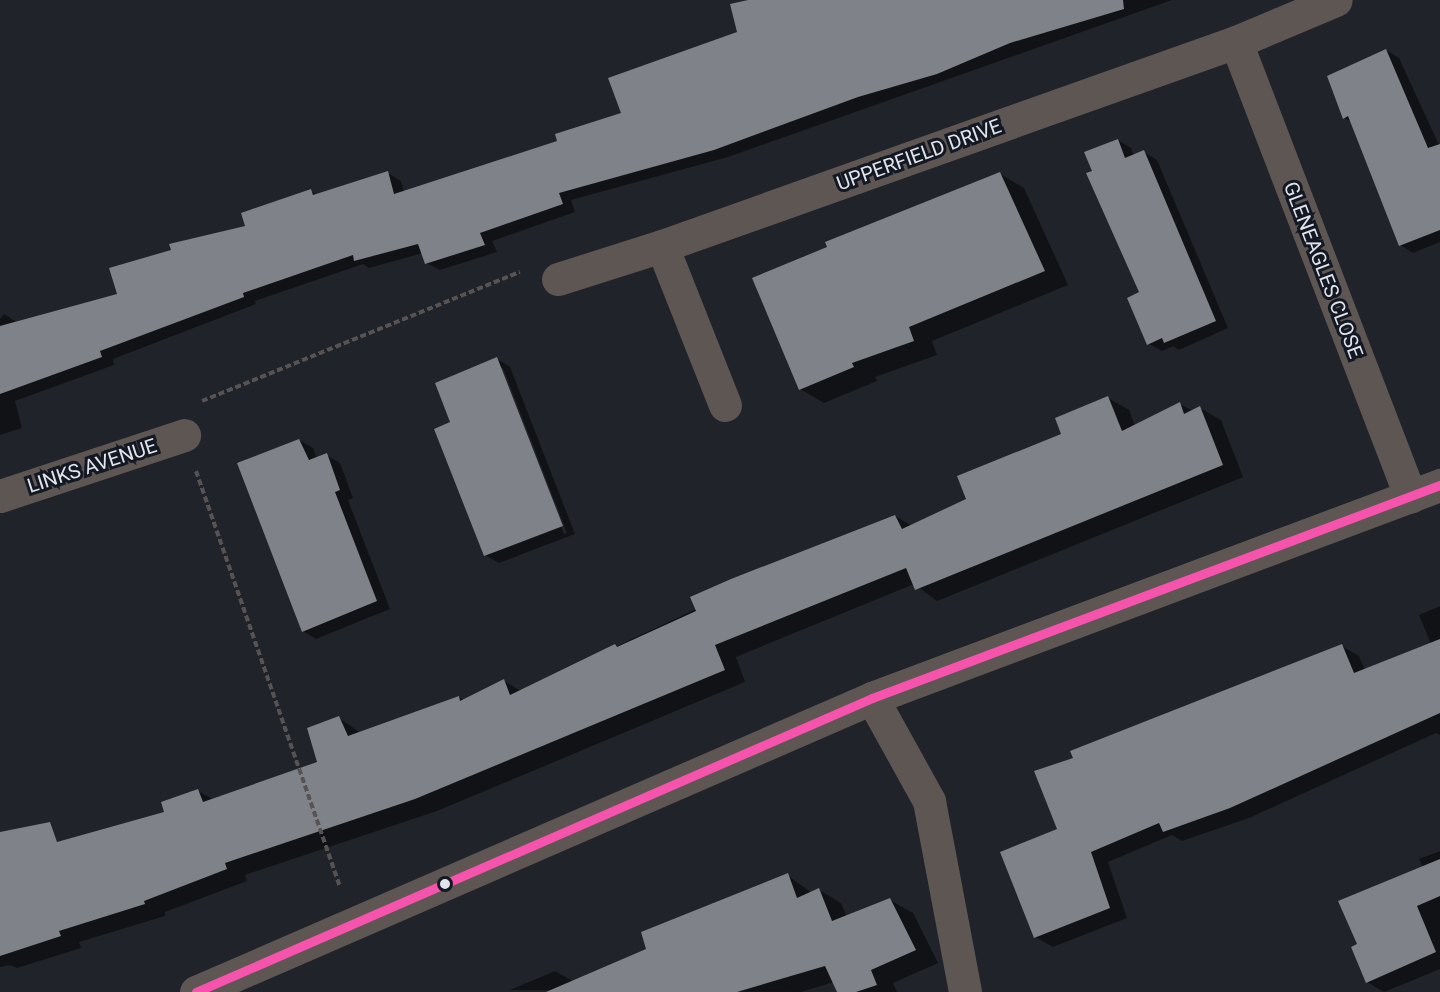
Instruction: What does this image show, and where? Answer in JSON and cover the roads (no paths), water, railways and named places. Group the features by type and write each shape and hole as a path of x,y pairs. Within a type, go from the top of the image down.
{"street":[{"name":"UPPERFIELD DRIVE","path":"558,279 662,246 1236,42 1336,0"},
{"name":"GLENEAGLES CLOSE","path":"1236,42 1425,491"},
{"path":"662,246 725,405"},
{"name":"LINKS AVENUE","path":"0,496 184,435"},
{"path":"196,992 354,926 872,698 1425,491"},
{"path":"872,698 929,801 965,992"}]}
